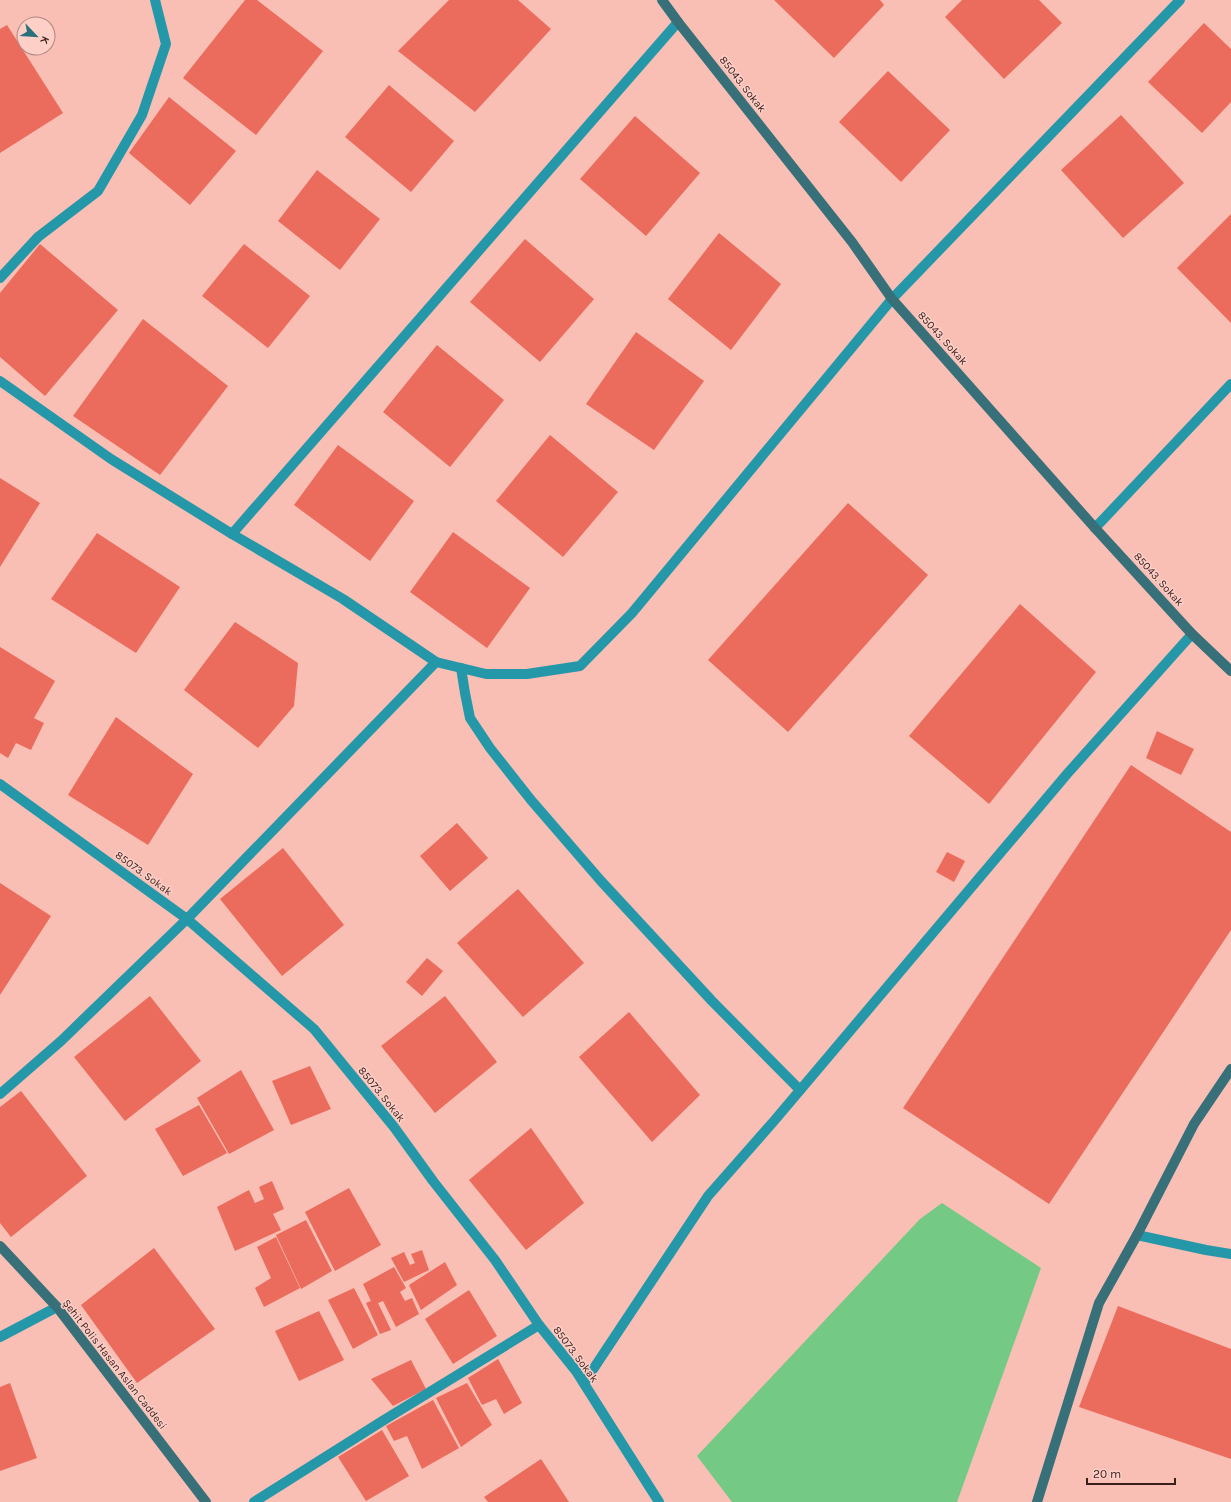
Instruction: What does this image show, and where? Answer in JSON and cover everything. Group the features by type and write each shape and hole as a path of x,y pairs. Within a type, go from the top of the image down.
{"street":[{"name":"85043. Sokak","path":"662,0 852,242 892,299 1095,528 1192,634 1231,671"},
{"path":"0,381 110,459 232,534 343,599 436,662 486,674 527,674 580,666 632,613 892,299 1180,0"},
{"path":"0,278 38,237 98,191 142,114 166,44 157,1"},
{"path":"232,534 678,22"},
{"path":"1095,528 1231,384"},
{"path":"584,1383 708,1196 774,1121 1061,780 1192,634"},
{"path":"0,1094 61,1041 187,919 436,662"},
{"path":"461,668 470,718 490,748 601,881 712,1002 800,1090"},
{"name":"85073. Sokak","path":"0,784 187,919 314,1029 394,1127 432,1181 495,1260 539,1325 576,1371 658,1502"},
{"path":"1036,1502 1099,1303 1137,1235 1194,1124 1231,1069"},
{"path":"1137,1235 1231,1254"},
{"name":"Şehit Polis Hasan Aslan Caddesi","path":"0,1246 57,1307 206,1502"},
{"path":"0,1337 57,1307"},
{"path":"254,1502 390,1415 539,1325"}],"green space":[{"path":"942,1203 1041,1268 957,1502 732,1502 697,1456 920,1219"}],"building":[{"path":"245,0 257,0 323,51 256,135 183,78"},
{"path":"449,0 518,0 551,29 475,112 398,51"},
{"path":"774,0 880,0 884,5 834,58"},
{"path":"962,0 1039,0 1062,23 1004,79 945,17"},
{"path":"1204,23 1231,49 1231,102 1202,133 1148,82"},
{"path":"7,25 16,39 16,56 27,56 63,113 0,153 0,29"},
{"path":"888,71 950,130 901,182 839,122"},
{"path":"389,85 454,141 411,192 345,137"},
{"path":"169,97 236,151 190,205 129,153"},
{"path":"1121,115 1184,183 1123,238 1061,170"},
{"path":"635,116 700,173 646,236 580,179"},
{"path":"317,170 380,219 340,270 278,221"},
{"path":"1231,214 1231,323 1177,268"},
{"path":"719,233 781,284 731,350 668,299"},
{"path":"525,239 594,299 540,362 470,302"},
{"path":"40,244 118,310 45,396 0,357 0,293"},
{"path":"244,244 310,296 268,348 202,296"},
{"path":"143,319 228,386 160,475 73,416"},
{"path":"636,332 704,381 654,450 586,404"},
{"path":"437,345 504,400 450,467 383,412"},
{"path":"550,435 618,492 563,557 496,501"},
{"path":"338,445 414,501 370,561 294,505"},
{"path":"0,478 40,503 0,567"},
{"path":"848,503 928,575 788,732 708,660"},
{"path":"453,532 530,588 487,648 410,592"},
{"path":"97,533 180,587 136,653 51,599"},
{"path":"1020,604 1096,672 989,804 909,736"},
{"path":"235,622 298,663 294,706 258,748 184,690"},
{"path":"0,647 55,681 34,718 44,723 31,750 16,743 8,758 0,753"},
{"path":"116,717 193,774 148,845 68,795"},
{"path":"1157,731 1194,749 1181,775 1146,758"},
{"path":"1131,765 1231,832 1231,930 1049,1204 903,1108"},
{"path":"457,823 488,858 450,891 420,856"},
{"path":"283,848 344,925 282,976 220,899"},
{"path":"947,852 965,861 954,882 936,872"},
{"path":"0,883 51,916 0,995"},
{"path":"518,889 584,963 523,1017 457,943"},
{"path":"427,958 443,971 422,996 406,982"},
{"path":"150,996 201,1061 125,1121 74,1057"},
{"path":"445,996 497,1062 435,1113 381,1046"},
{"path":"629,1012 700,1095 652,1142 579,1057"},
{"path":"310,1066 331,1109 291,1125 272,1081"},
{"path":"241,1070 274,1130 229,1154 197,1098"},
{"path":"21,1091 87,1176 11,1237 0,1223 0,1107"},
{"path":"199,1105 227,1153 183,1176 155,1129"},
{"path":"531,1128 584,1203 526,1250 469,1180"},
{"path":"272,1181 284,1209 273,1214 281,1230 235,1251 217,1207 249,1190 255,1203 264,1199 259,1187"},
{"path":"349,1188 381,1245 335,1271 305,1212"},
{"path":"306,1220 332,1271 301,1289 276,1235"},
{"path":"276,1237 300,1288 264,1307 255,1288 271,1278 257,1247"},
{"path":"154,1248 215,1329 137,1383 81,1305"},
{"path":"422,1250 429,1270 404,1282 391,1258 404,1252 410,1265 415,1263 411,1254"},
{"path":"445,1262 457,1285 421,1310 409,1285"},
{"path":"394,1267 406,1288 400,1292 405,1301 412,1298 419,1314 396,1327 383,1301 378,1303 391,1330 380,1334 366,1303 371,1301 363,1284"},
{"path":"354,1288 378,1335 353,1349 328,1300"},
{"path":"469,1290 497,1336 453,1364 425,1319"},
{"path":"1118,1306 1231,1349 1231,1459 1079,1407"},
{"path":"319,1311 344,1360 299,1381 275,1331"},
{"path":"498,1359 522,1403 504,1414 496,1399 482,1405 468,1378"},
{"path":"411,1360 426,1389 393,1406 371,1379"},
{"path":"10,1383 37,1458 0,1471 0,1387"},
{"path":"467,1383 492,1425 461,1447 436,1398"},
{"path":"433,1400 459,1448 422,1469 407,1436 394,1441 386,1426"},
{"path":"382,1430 409,1476 366,1501 338,1457"},
{"path":"541,1459 569,1502 488,1502 484,1497"}]}
